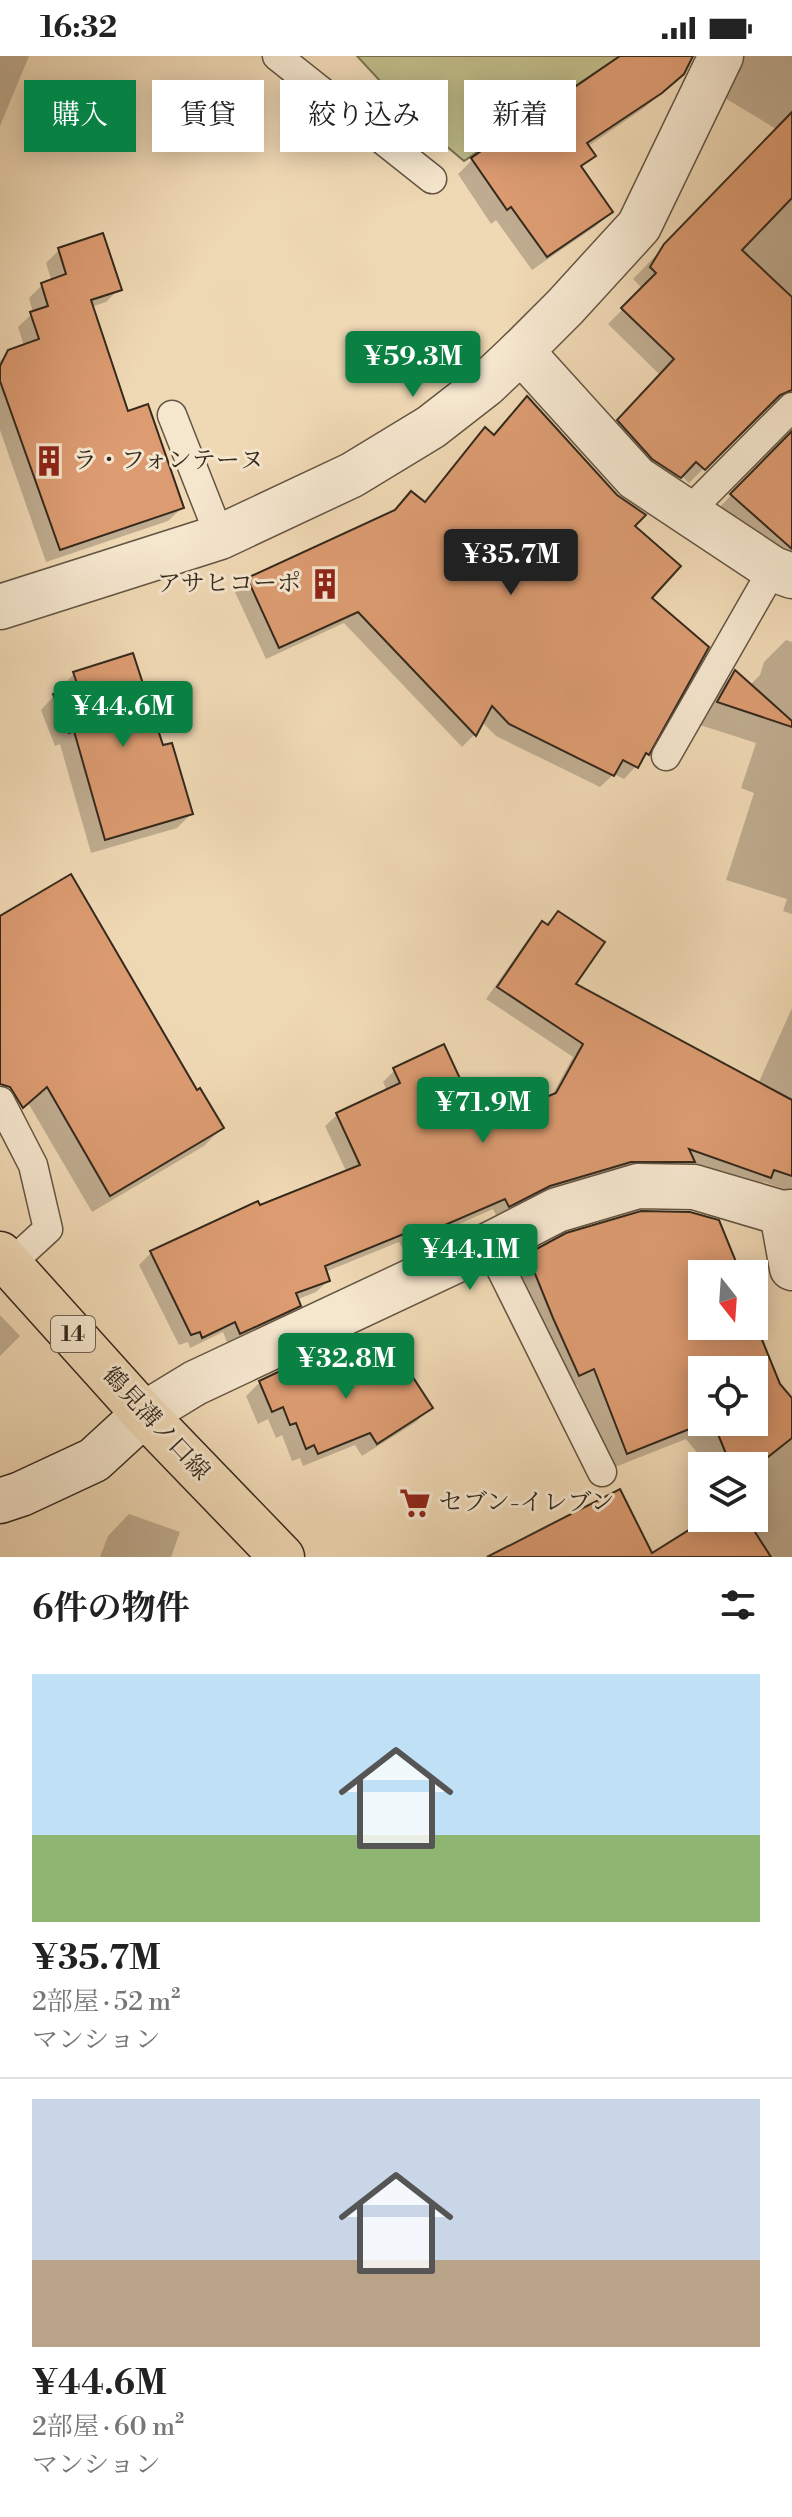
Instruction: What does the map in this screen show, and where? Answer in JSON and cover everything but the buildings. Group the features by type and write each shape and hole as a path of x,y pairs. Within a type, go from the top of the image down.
{"main road":[{"name":"鶴見溝ノ口線","path":"5,1259 144,1414 282,1557"}],"street":[{"path":"0,607 220,537 352,475 431,427 485,385 521,351 639,226 721,56"},
{"path":"521,351 636,478 783,573"},
{"path":"0,1501 94,1460 144,1414 195,1383 557,1210 638,1186 694,1187 787,1212 792,1268"}],"lane":[{"path":"277,56 432,179"},
{"path":"687,513 792,407"},
{"path":"172,415 220,537"},
{"path":"666,756 783,573"},
{"path":"0,1101 33,1165 48,1229 5,1259"},
{"path":"489,1245 602,1472"}],"shaded area":[{"path":"357,56 620,56 576,86 576,80 464,80 464,152 477,152 464,161 448,147 448,80 379,80"}],"place":[{"name":"ラ・フォンテーヌ","path":"49,461"},
{"name":"アサヒコーポ","path":"325,584"},
{"name":"セブン-イレブン","path":"415,1503"}]}
